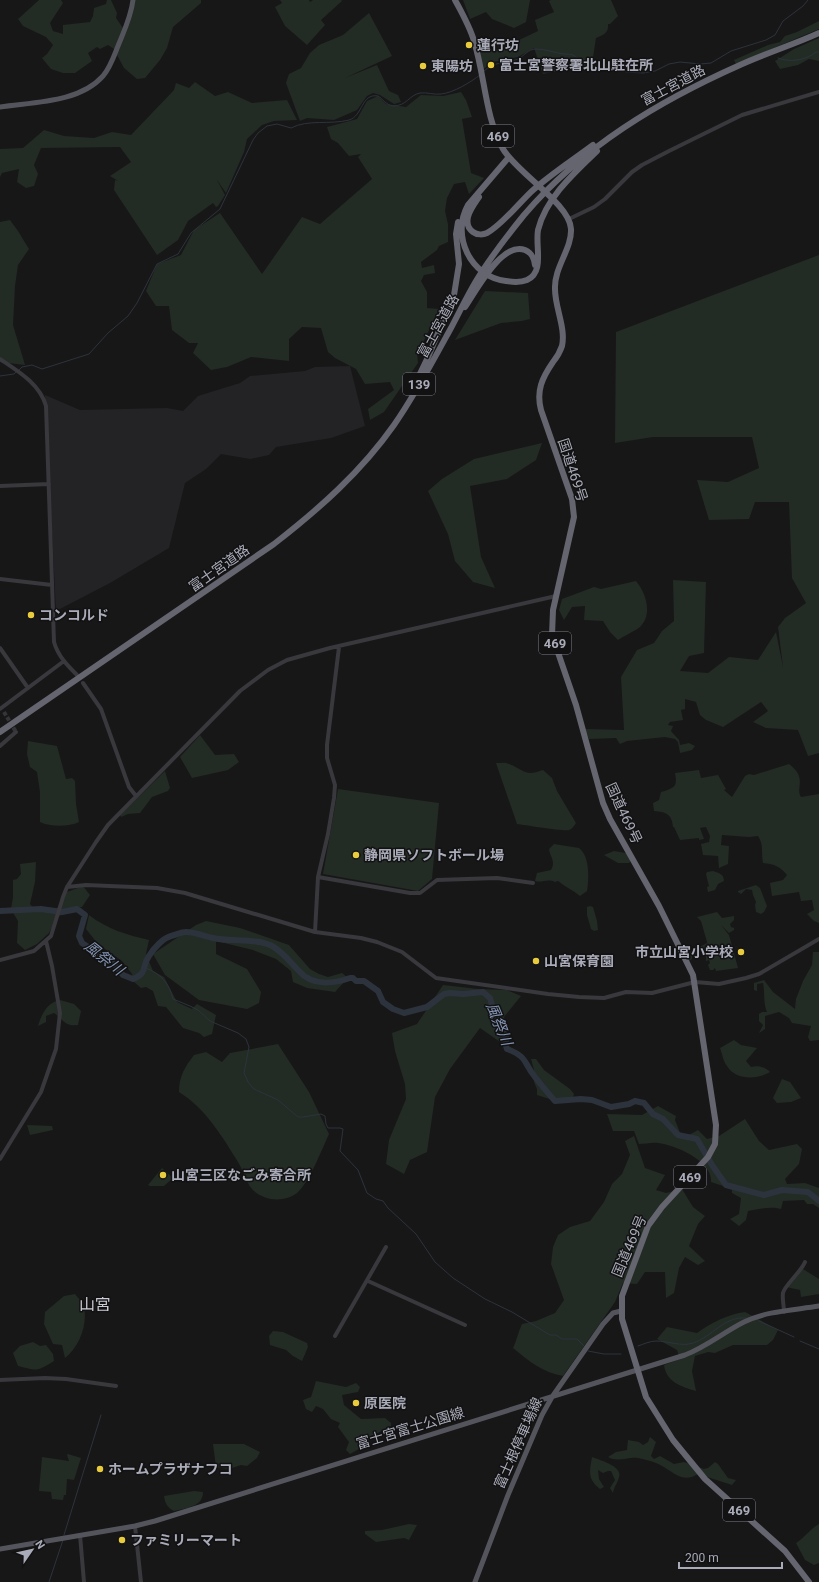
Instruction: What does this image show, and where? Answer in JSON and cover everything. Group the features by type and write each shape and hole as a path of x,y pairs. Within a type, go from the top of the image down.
{"highway":[{"name":"469","path":"455,0 472,34 489,110 501,145 510,158 556,203 569,219"},
{"name":"富士宮道路","path":"0,732 230,576 292,530 342,487 394,425 495,252 526,214 581,159 630,122 655,106 742,64 819,33"},
{"path":"480,195 468,216 467,222 471,230 476,233 484,234 493,230 517,205 549,177 597,142 630,122"},
{"path":"489,180 468,205 461,223 462,242 466,252 476,265 496,278 513,282 526,280 534,275 538,264 537,236 550,202 582,165 630,122"},
{"path":"394,425 428,357 454,295 459,269 456,234 461,213 468,201 510,158"},
{"path":"476,265 468,251 463,232 465,217 469,208 510,158"},
{"name":"国道469号","path":"569,219 571,227 570,239 559,266 554,290 562,335 562,345 557,357 542,380 539,394 541,410 572,499 574,509 574,523 556,596 552,623 553,639 576,706 603,803 666,920 689,966 695,982 716,1125 715,1144 708,1158 651,1220 622,1296 622,1320 646,1397 680,1450 716,1489 785,1551 809,1582"},
{"path":"451,328 501,257 518,249 529,252 533,256 535,261 534,270 527,277 518,280 496,278"}],"main road":[{"path":"0,107 73,96 92,86 104,75 109,66 128,21 133,0"},
{"name":"富士宮富士公園線","path":"0,1549 135,1526 161,1519 637,1371 697,1350 744,1322 755,1318 819,1306"},
{"name":"富士根停車場線","path":"475,1582 536,1428 552,1397 606,1320 614,1312 621,1310"}],"street":[{"path":"569,219 594,207 605,199 632,172 669,151 749,113 819,92"},
{"path":"0,359 37,387 44,399 49,484 54,642 58,654 77,675"},
{"path":"0,486 49,484"},
{"path":"0,579 52,586"},
{"path":"0,960 34,951 51,936 67,887 108,825 240,691 260,674 287,660 556,596"},
{"path":"315,932 318,877 328,834 334,798 334,785 327,758 327,745 339,647"},
{"path":"0,648 28,688"},
{"path":"1,709 64,661"},
{"path":"83,683 101,708 129,787 136,796"},
{"path":"0,746 16,732"},
{"path":"318,877 420,893 437,880 497,878 533,883"},
{"path":"67,887 86,885 158,888 185,893 315,932 361,938 377,942 402,952 436,978 548,994 604,998 626,992 652,993 695,982 719,984 759,974 819,939"},
{"path":"0,1160 41,1092 56,1049 60,1012 46,941"},
{"path":"335,1336 368,1281 386,1247"},
{"path":"784,1312 783,1293 785,1288 801,1271 805,1262"},
{"path":"368,1281 466,1325"},
{"path":"0,1380 45,1378 66,1379 116,1386"},
{"path":"135,1526 141,1582"},
{"path":"80,1535 84,1582"}],"shaded area":[{"path":"39,0 61,0 63,3 50,23 53,31 63,34 63,25 90,22 93,16 94,8 106,4 107,0 111,0 117,13 116,18 123,28 118,46 114,49 108,45 100,49 97,47 88,53 92,61 75,73 63,73 51,69 42,58 47,54 53,45 46,37 23,26 18,19"},
{"path":"132,0 201,0 201,3 173,27 167,48 160,60 145,78 137,79 124,68 117,55"},
{"path":"280,0 309,0 310,2 313,0 342,1 321,20 325,25 307,45 285,26 275,7 282,3"},
{"path":"463,0 530,0 526,22 514,28 492,19 486,12 470,19"},
{"path":"611,0 618,16 610,24 608,24 608,30 605,33 596,38 592,64 543,74 534,48 518,57 493,62 482,70 479,53 502,48 538,31 535,20 554,12 549,1"},
{"path":"369,13 392,56 345,78 377,65 389,91 398,95 401,102 394,104 380,95 373,93 367,96 357,110 334,120 307,118 300,121 286,83 289,74 301,68 310,53 319,45 343,35"},
{"path":"819,21 819,29 736,64 734,60 768,45 780,42 785,36"},
{"path":"819,38 819,61 809,59 798,65 780,69 775,61 794,49"},
{"path":"195,82 215,96 228,92 252,103 287,100 297,120 274,121 262,125 247,139 244,152 226,193 217,180 225,195 218,206 216,207 213,203 188,221 178,240 157,255 114,190 115,180 118,181 110,176 131,162 120,147 41,148 34,165 38,174 34,186 26,188 17,182 19,169 2,173 0,177 0,149 23,148 44,130 64,136 94,138 112,132 131,135 174,90 176,83 189,88"},
{"path":"461,92 466,100 472,117 462,119 471,173 484,178 469,194 465,182 454,184 447,198 445,211 448,224 448,242 439,246 437,250 421,262 422,268 434,265 435,273 424,275 421,281 427,292 427,308 439,309 418,353 417,352 418,363 384,412 370,420 368,409 394,390 390,382 365,384 356,369 335,358 328,352 321,328 302,327 289,339 289,361 251,357 227,367 211,370 193,353 198,343 189,343 172,330 169,306 156,306 146,291 157,264 181,255 194,230 220,213 262,274 302,217 320,224 372,179 358,157 361,154 349,156 338,143 331,139 327,127 357,119 367,101 378,96 386,104 406,107 421,95 443,96"},
{"path":"10,220 29,249 18,265 15,286 13,325 25,365 0,362 0,222"},
{"path":"819,255 819,753 808,756 798,730 766,728 753,722 768,711 761,702 723,727 706,720 700,715 696,702 685,699 685,709 681,710 683,720 670,722 668,725 673,726 671,731 679,740 680,745 689,743 695,746 692,750 680,753 678,742 675,739 665,737 627,741 620,744 616,738 589,739 585,729 624,730 621,677 637,650 654,643 662,631 674,621 673,580 706,582 704,653 689,656 680,671 708,673 729,657 758,660 776,632 783,667 778,627 785,618 806,603 792,578 789,502 755,502 749,519 709,520 697,480 728,482 759,468 752,437 653,437 615,443 616,332"},
{"path":"485,291 528,293 530,319 501,323 455,340"},
{"path":"350,366 365,426 331,438 276,447 269,455 250,459 221,454 206,469 185,483 169,548 110,583 56,611 45,395 80,410 167,408 183,411 198,396 240,383 250,376 305,371 315,367"},
{"path":"542,443 536,460 507,479 470,486 481,557 495,588 473,582 455,561 448,534 428,491 442,479 474,459"},
{"path":"636,581 643,591 647,604 646,616 640,627 618,640 610,632 603,621 584,620 585,606 572,607 564,620 559,610 562,599 594,587 601,589"},
{"path":"200,735 215,755 234,754 239,762 228,770 192,778 180,757"},
{"path":"28,741 57,746 66,779 72,778 75,781 76,804 79,822 60,826 40,822 40,792 37,772 30,767 27,754"},
{"path":"496,763 508,763 528,773 543,770 552,778 557,791 576,823 574,826 570,830 566,830 517,824"},
{"path":"789,764 795,769 800,778 799,790 801,797 819,794 819,923 814,921 807,914 814,910 812,900 801,901 799,892 772,896 770,883 783,880 787,875 782,869 776,866 763,863 762,846 758,836 749,837 722,835 721,845 729,846 728,864 719,868 718,856 703,855 701,844 709,842 710,836 706,827 700,828 704,839 699,840 699,838 680,840 673,827 670,816 662,812 654,811 653,803 659,800 661,792 674,786 676,781 675,773 699,770 701,778 718,775 726,789 724,790 732,797 745,776 749,774 754,775"},
{"path":"165,771 170,788 168,791 152,797 140,813 128,814 121,817 120,815"},
{"path":"338,789 439,803 432,879 418,891 323,874"},
{"path":"554,844 579,848 585,856 588,868 588,886 587,891 580,896 558,881 535,881 537,873 551,870 553,862 549,849"},
{"path":"614,851 626,853 631,861 629,863 618,863 604,855"},
{"path":"36,862 35,882 30,904 35,910 54,911 60,905 67,892 83,886 90,895 82,907 72,908 58,917 49,933 37,944 25,950 17,943 18,921 11,909 13,880 17,879 21,874 20,864"},
{"path":"713,871 722,875 724,881 718,884 715,890 708,892 707,887 709,886 706,874 707,872"},
{"path":"756,885 760,888 767,906 761,914 756,912 756,902 752,890 746,889 741,894 738,892"},
{"path":"587,907 593,907 597,921 598,930 594,931 591,929 587,915"},
{"path":"717,912 722,918 734,916 734,920 730,924 734,930 729,933 721,925 729,935 738,968 716,971 715,968 710,970 708,965 710,963 709,960 706,961 704,952 698,952 692,956 692,959 689,961 686,954 707,943 709,949 701,921 697,917"},
{"path":"89,915 118,931 149,940 146,954 153,971 164,977 177,1002 192,1009 197,1004 216,1015 212,1034 204,1037 199,1033 183,1028 166,1007 158,1006 153,991 146,987 141,988 134,982 132,974 122,961 98,944 86,929"},
{"path":"206,921 240,928 289,945 310,969 328,977 342,973 347,977 347,979 335,992 307,988 293,982 291,971 276,959 253,950 216,941 216,954 247,969 261,992 259,1003 247,1009 199,1000 165,975 153,954 196,925"},
{"path":"813,952 819,952 819,1040 810,1041 808,1037 811,1026 792,1023 789,1018 779,1012 765,1016 765,1029 759,1033 763,1025 759,1021 759,1014 762,1012 767,1012 763,983 757,984 757,991 754,990 754,983 764,980 773,992 795,1009 796,999 803,981 812,965"},
{"path":"443,985 478,989 507,990 521,996 504,1017 508,1036 503,1044 480,1028 450,1069 435,1097 427,1152 410,1160 404,1174 386,1164 389,1140 406,1099 405,1084 395,1051 392,1033 417,1024"},
{"path":"60,1000 74,1004 81,1011 78,1025 67,1024 54,1013 46,1016 46,1022 38,1026 41,1017 48,1006 55,1001"},
{"path":"734,1040 741,1045 757,1048 746,1061 751,1067 761,1067 770,1072 765,1075 747,1077 735,1074 731,1071 724,1062 720,1048"},
{"path":"278,1044 309,1092 329,1134 315,1165 302,1188 292,1196 274,1199 262,1196 252,1189 226,1142 212,1123 197,1106 179,1092 183,1072 194,1055 206,1052 222,1062 230,1053"},
{"path":"531,1059 536,1059 544,1070 570,1089 574,1094 573,1097 568,1097 562,1103 537,1095"},
{"path":"782,1079 790,1082 801,1098 791,1102 777,1103 773,1098"},
{"path":"658,1106 676,1116 675,1120 681,1135 687,1136 698,1130 707,1139 719,1136 745,1119 759,1141 769,1150 797,1144 802,1149 799,1164 785,1179 787,1184 805,1183 819,1188 819,1208 813,1204 807,1204 804,1200 783,1201 781,1209 769,1208 748,1211 746,1220 739,1226 730,1219 739,1214 741,1198 732,1193 732,1189 711,1182 710,1174 700,1161 692,1155 665,1144 639,1144 634,1131 613,1131 607,1114 642,1115"},
{"path":"27,1125 52,1126 53,1130 30,1135"},
{"path":"634,1136 645,1168 665,1175 656,1190 666,1193 682,1189 693,1207 705,1216 698,1224 689,1246 705,1261 698,1265 685,1257 679,1268 674,1293 666,1298 665,1272 645,1272 637,1284 623,1283 615,1302 563,1376 549,1372 531,1362 513,1348 519,1330 522,1324 536,1321 555,1313 564,1300 551,1264 553,1247 558,1235 570,1227 590,1221 604,1202 612,1184 622,1174 630,1155 625,1141"},
{"path":"162,1168 173,1178 164,1186 148,1185"},
{"path":"803,1269 819,1279 819,1294 801,1297 800,1290 786,1287"},
{"path":"75,1294 83,1304 85,1311 84,1326 75,1347 65,1358 62,1345 53,1344 44,1324 45,1312 64,1296"},
{"path":"745,1312 778,1330 773,1340 767,1345 733,1345 715,1353 708,1352 695,1356 692,1371 696,1391 685,1388 671,1380 665,1371 664,1365 680,1359 677,1350 657,1339 667,1327 697,1333 720,1320"},
{"path":"273,1331 283,1332 307,1343 308,1347 302,1361 286,1350 270,1345 269,1336"},
{"path":"33,1342 40,1346 46,1345 53,1354 54,1361 37,1370 18,1366 13,1353 20,1346"},
{"path":"316,1381 346,1387 356,1383 360,1387 358,1392 342,1395 344,1405 361,1419 385,1418 391,1423 391,1426 372,1436 366,1445 350,1454 346,1450 349,1442 338,1427 340,1423 331,1419 323,1409 316,1406 312,1412 306,1409 303,1400 311,1397"},
{"path":"650,1437 656,1442 651,1456 654,1459 660,1456 674,1464 684,1462 704,1469 708,1468 715,1462 728,1478 736,1480 732,1485 698,1474 686,1478 676,1475 656,1463 640,1458 612,1459 608,1457 616,1452 627,1450 628,1440 639,1442 643,1445 648,1442"},
{"path":"213,1444 244,1444 260,1452 257,1458 247,1466 241,1465 229,1469 216,1467"},
{"path":"68,1454 81,1458 74,1480 67,1479 66,1495 64,1495 63,1500 52,1499 51,1492 39,1491 42,1457 69,1461"},
{"path":"592,1457 610,1464 619,1473 618,1481 613,1493 610,1488 615,1480 611,1471 603,1473 598,1470 599,1479 604,1487 600,1489 591,1479 590,1467"},
{"path":"194,1491 203,1492 202,1497 197,1504 188,1508 174,1511 168,1507 165,1501 164,1496"},
{"path":"409,1524 417,1525 409,1540 404,1538 376,1542 365,1534 365,1531 382,1530"},
{"path":"819,1524 819,1563 814,1565 805,1560 796,1543"}],"waterway":[{"path":"484,71 492,65 518,59 533,49 570,54 591,67 597,68 617,63 626,72 643,73 655,71 669,64 680,62 700,64 711,63 731,51 766,40 775,35 783,21 803,6 808,0"},
{"path":"778,58 783,60 798,60 819,52"},
{"path":"19,370 22,367 32,365 42,369 89,354 108,333 128,316 137,303 157,264 178,254 191,233 220,209 253,140 258,133 267,126 277,124 291,128 298,125 312,123 349,120 354,118 365,101 372,96 378,96 386,103 393,106 398,106 416,94 438,94 451,92 480,75"},
{"path":"0,376 14,374 16,372"},
{"name":"風祭川","path":"0,911 41,909 62,912 77,909 85,915 79,936 82,943 113,963 123,975 133,979 143,972 149,956 162,941 168,937 186,932 220,939 259,942 272,946 280,951 304,976 323,982 337,982 350,978 353,978 356,981 364,981 378,991 383,1002 393,1009 404,1013 427,1007 444,994 483,992 490,998 497,1023 506,1037 507,1049 522,1057 531,1072 555,1101 581,1099 592,1100 611,1107 629,1104 635,1101 644,1103 653,1114 663,1119 678,1135 697,1139 726,1185 764,1195 782,1190 808,1192 819,1201"},
{"path":"146,968 156,973 164,980 173,999 198,1010 210,1021 238,1033 246,1039 249,1047 244,1073 248,1082 254,1089 278,1100 298,1117 321,1114 325,1116 328,1128 343,1129 340,1151 358,1170 367,1193 376,1199 383,1201 388,1208 416,1234 435,1262 453,1278 485,1299 512,1312 550,1335 556,1335 562,1339 577,1339 584,1346"},
{"path":"638,1346 656,1341 680,1344 693,1343 731,1320 746,1318"},
{"path":"759,1321 794,1337"},
{"path":"800,1341 819,1349"},
{"path":"588,1351 604,1354 621,1354"},
{"path":"64,1535 101,1415"},
{"path":"49,1582 63,1540"}],"tunnel":[{"path":"4,712 16,732"}],"place":[{"name":"蓮行坊","path":"469,45"},
{"name":"富士宮警察署北山駐在所","path":"491,65"},
{"name":"東陽坊","path":"423,66"},
{"name":"コンコルド","path":"31,615"},
{"name":"静岡県ソフトボール場","path":"356,855"},
{"name":"市立山宮小学校","path":"741,952"},
{"name":"山宮保育園","path":"536,961"},
{"name":"山宮三区なごみ寄合所","path":"163,1175"},
{"name":"原医院","path":"356,1403"},
{"name":"ホームプラザナフコ","path":"100,1469"},
{"name":"ファミリーマート","path":"122,1540"}],"district":[{"name":"山宮","path":"95,1304"}]}
